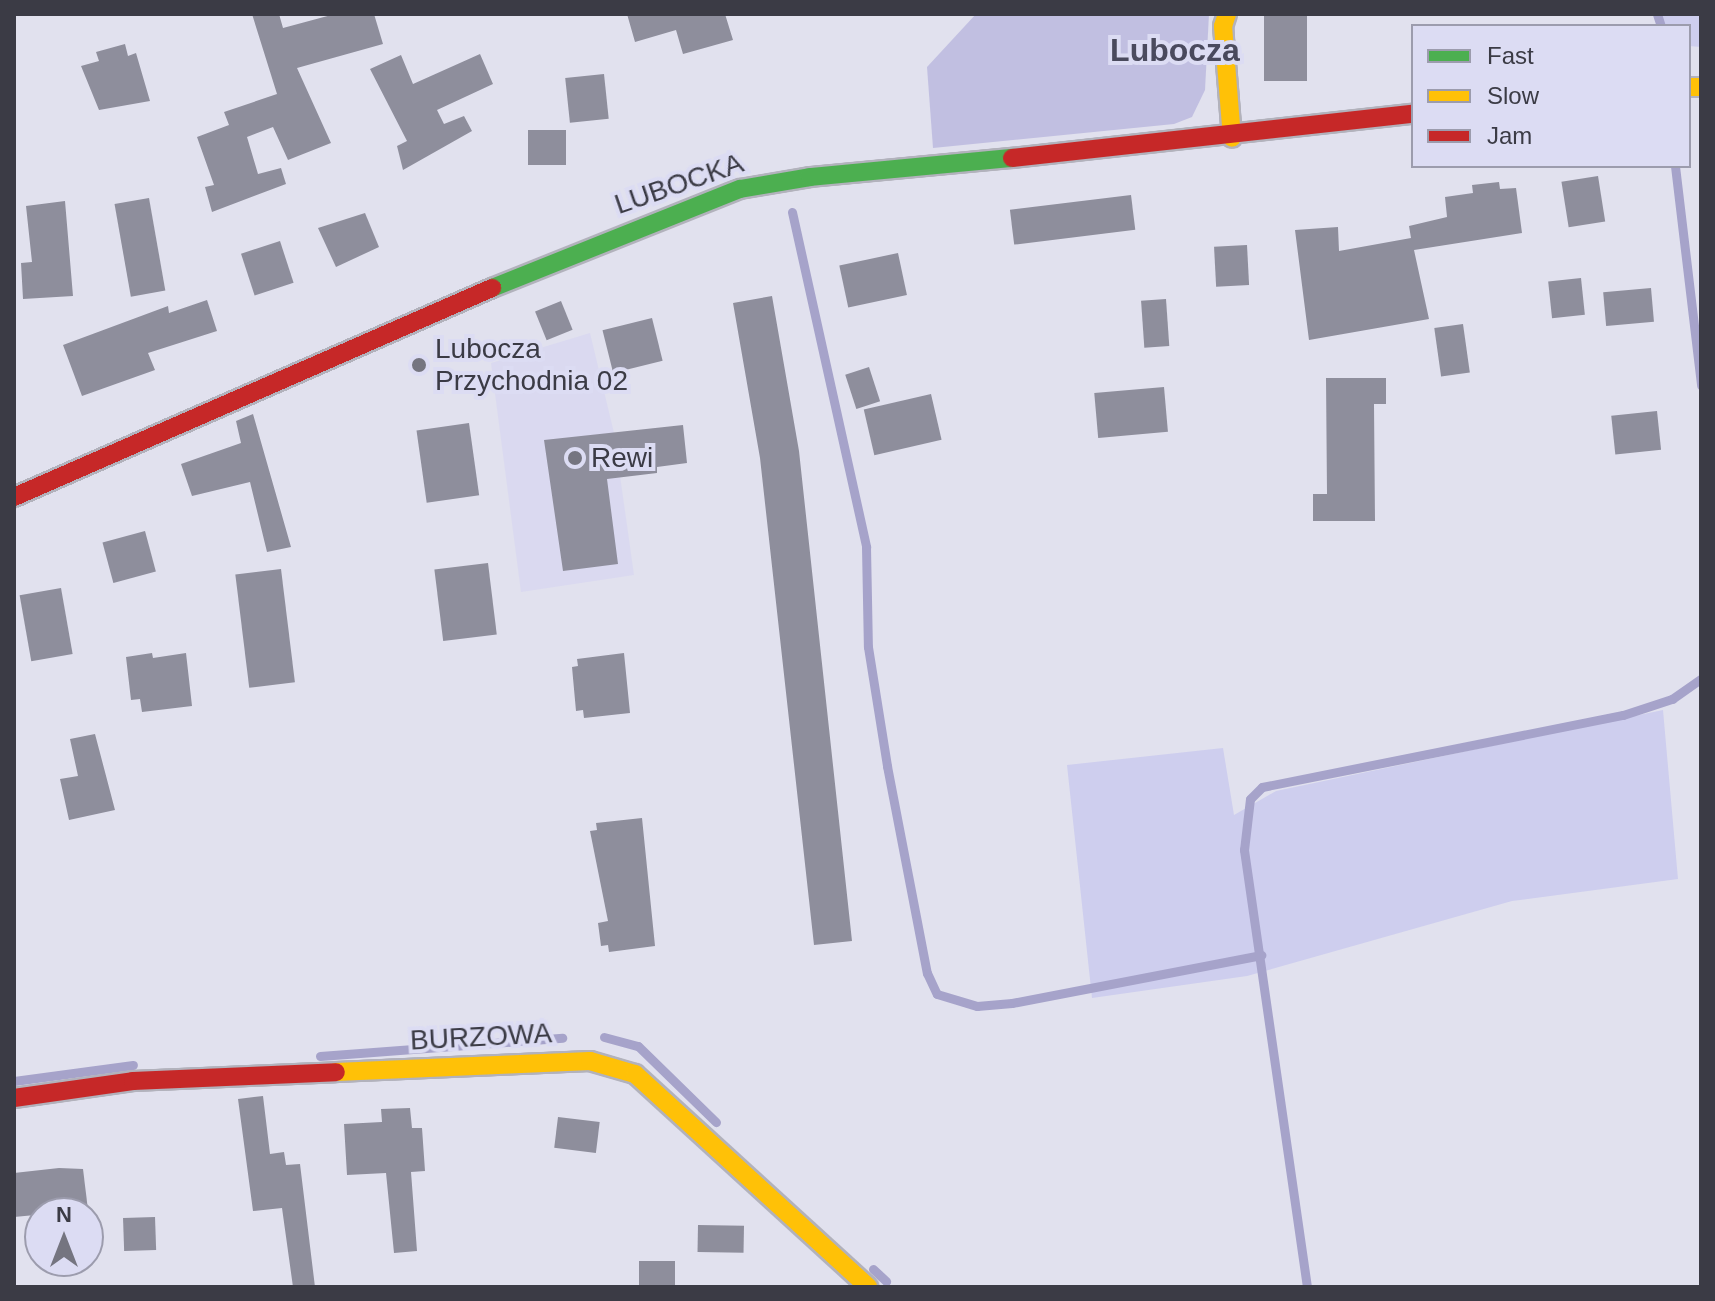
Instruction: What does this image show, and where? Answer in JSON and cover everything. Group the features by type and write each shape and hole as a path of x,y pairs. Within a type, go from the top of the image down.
{"street":[{"path":"1227,14 1223,26 1232,138"},
{"name":"LUBOCKA","path":"14,497 245,392 705,200 810,177 1232,138 1411,114"},
{"name":"BURZOWA","path":"14,1098 190,1077 571,1060 601,1063 635,1074 665,1097 868,1287"}],"shaded area":[{"path":"976,14 1209,14 1205,90 1192,117 1174,124 933,148 927,67"},
{"path":"1658,14 1701,14 1701,47 1691,46 1691,24 1664,24"},
{"path":"590,333 614,433 634,575 521,592 491,363"},
{"path":"1663,710 1678,879 1512,901 1247,976 1092,998 1067,765 1223,748 1234,815 1276,791"}],"building":[{"path":"252,14 279,14 283,28 335,14 374,14 383,44 297,68 331,143 288,160 273,127 247,137 258,174 281,168 286,184 212,212 205,187 214,185 197,137 229,125 224,112 277,94"},
{"path":"627,14 725,14 733,40 683,54 676,30 635,42"},
{"path":"1264,14 1307,14 1307,81 1264,81"},
{"path":"125,44 128,56 136,53 150,101 99,110 81,66 99,61 96,52"},
{"path":"480,54 493,84 437,110 444,124 464,116 472,131 403,170 397,146 407,141 370,69 401,55 413,84"},
{"path":"604,74 609,119 570,123 565,78"},
{"path":"528,130 566,130 566,165 528,165"},
{"path":"1598,176 1605,221 1569,227 1561,182"},
{"path":"1499,182 1500,189 1516,188 1522,233 1414,250 1429,319 1309,340 1295,230 1338,227 1339,251 1411,238 1409,226 1447,217 1445,197 1473,193 1472,185"},
{"path":"1131,195 1135,230 1014,245 1010,210"},
{"path":"149,198 165,291 131,297 115,204"},
{"path":"65,201 73,296 23,299 21,263 32,262 26,206"},
{"path":"365,213 379,247 336,267 318,228"},
{"path":"280,241 294,283 255,296 241,254"},
{"path":"1247,245 1249,285 1216,287 1214,247"},
{"path":"898,253 907,295 848,308 839,265"},
{"path":"1581,278 1585,315 1552,318 1548,281"},
{"path":"1651,288 1654,322 1606,326 1603,292"},
{"path":"772,296 799,451 852,941 814,945 760,458 733,303"},
{"path":"1166,299 1169,346 1144,348 1141,301"},
{"path":"207,300 217,331 148,353 155,370 82,396 63,345 168,306 169,313"},
{"path":"561,301 573,330 547,340 535,311"},
{"path":"652,318 663,361 613,373 603,330"},
{"path":"1463,324 1470,373 1441,377 1434,328"},
{"path":"869,367 880,401 856,409 845,375"},
{"path":"1326,378 1386,378 1386,404 1374,404 1375,521 1313,521 1313,494 1327,494"},
{"path":"1164,387 1168,432 1098,438 1094,393"},
{"path":"931,394 942,440 874,455 864,410"},
{"path":"1657,411 1661,450 1615,455 1611,416"},
{"path":"253,414 291,547 267,552 250,482 192,496 181,464 241,443 236,421"},
{"path":"469,423 479,495 427,503 417,430"},
{"path":"683,425 687,463 657,467 657,473 607,479 618,564 563,571 544,440"},
{"path":"145,531 156,572 113,583 102,542"},
{"path":"488,563 497,634 443,641 434,570"},
{"path":"281,569 295,682 249,688 235,575"},
{"path":"61,588 73,654 31,661 20,595"},
{"path":"152,653 153,658 186,653 192,706 142,712 140,699 131,700 126,657"},
{"path":"624,653 630,713 584,718 583,710 576,711 572,667 578,666 577,659"},
{"path":"95,734 115,810 69,820 60,779 78,776 70,739"},
{"path":"642,818 655,946 609,952 608,945 601,946 598,923 608,921 590,831 597,830 596,823"},
{"path":"263,1096 270,1154 284,1152 286,1165 300,1164 315,1287 293,1287 282,1208 253,1211 238,1099"},
{"path":"410,1108 412,1128 422,1128 425,1171 411,1172 417,1251 394,1253 386,1173 347,1175 344,1124 382,1122 381,1109"},
{"path":"558,1117 600,1122 596,1153 554,1148"},
{"path":"83,1169 86,1197 24,1197 24,1216 14,1217 14,1173"},
{"path":"155,1217 156,1250 124,1251 123,1218"},
{"path":"698,1225 744,1226 744,1253 698,1252"},
{"path":"639,1261 675,1261 675,1287 639,1287"}],"waterway":[{"path":"1657,14 1660,24"},
{"path":"1675,168 1701,385"},
{"path":"792,212 866,547 868,647 887,766 927,973 937,994 977,1006 1012,1003 1261,955"},
{"path":"1307,1287 1244,850 1250,799 1262,787 1623,715 1672,699 1701,679"},
{"path":"604,1037 638,1046 716,1122"},
{"path":"320,1056 562,1038"},
{"path":"14,1081 133,1065"},
{"path":"873,1269 886,1281"}],"traffic: fast":[{"path":"492,288 740,189 810,177 1012,158"}],"traffic: slow":[{"path":"1227,14 1223,26 1232,138"},
{"path":"1691,87 1701,87"},
{"path":"336,1072 590,1061 635,1074 868,1287"}],"traffic: jam":[{"path":"1012,158 1411,114"},
{"path":"14,497 492,288"},
{"path":"14,1098 133,1081 336,1072"}],"place":[{"name":"Lubocza Przychodnia 02","path":"419,365"},
{"name":"Rewi","path":"575,458"}],"district":[{"name":"Lubocza","path":"1175,50"}]}
